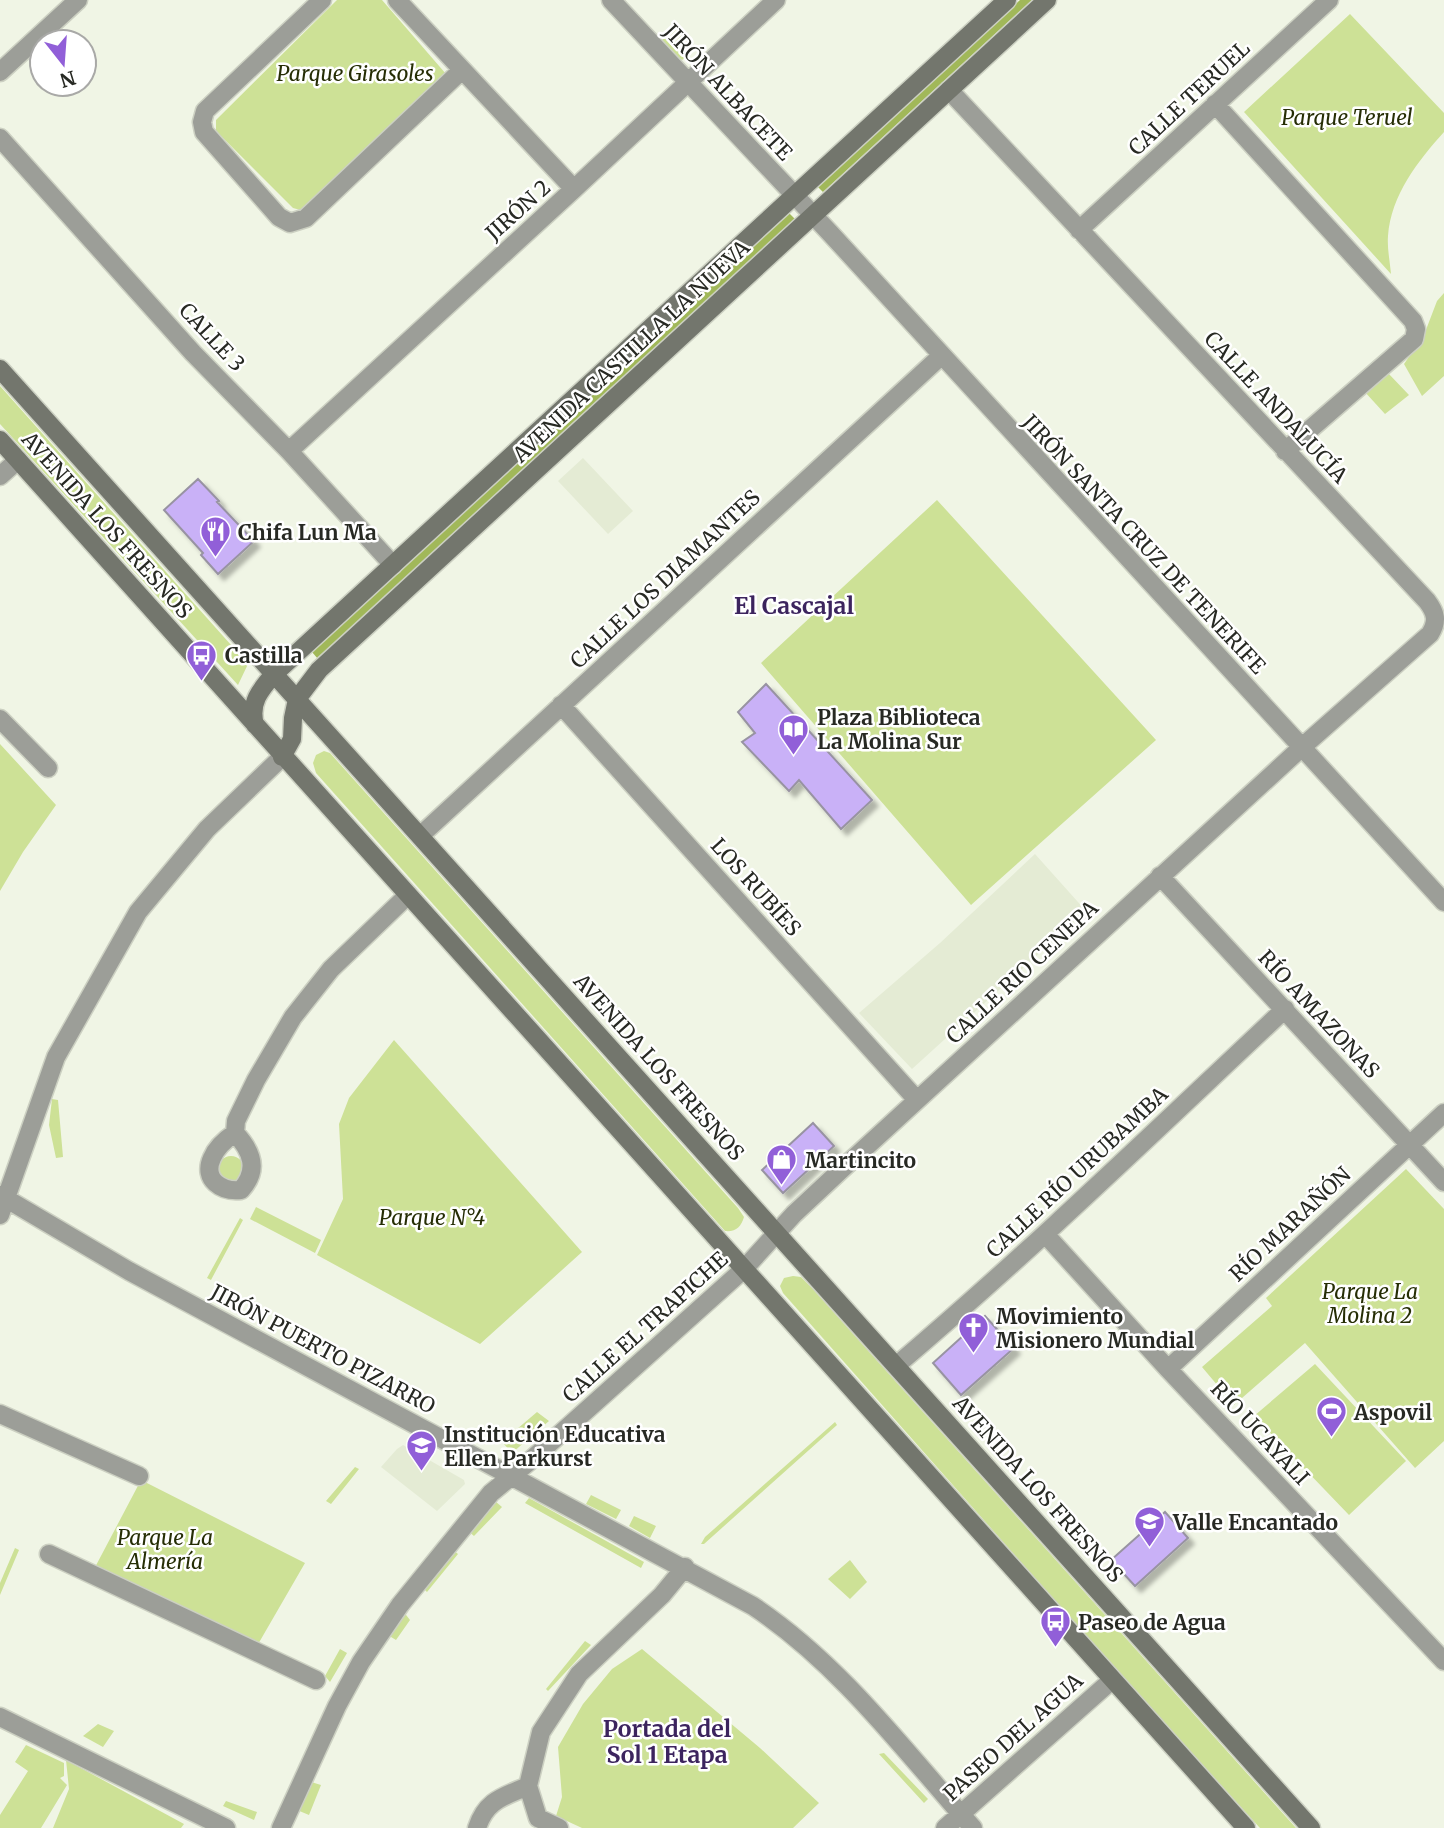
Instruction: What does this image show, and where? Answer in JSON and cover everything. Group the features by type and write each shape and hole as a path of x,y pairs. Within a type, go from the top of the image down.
{"main road":[{"name":"AVENIDA CASTILLA LA NUEVA","path":"255,725 251,713 255,700 274,674 1007,0"},
{"name":"AVENIDA CASTILLA LA NUEVA","path":"282,757 292,739 297,699 319,670 1047,0"},
{"name":"AVENIDA LOS FRESNOS","path":"0,369 1311,1828"},
{"name":"AVENIDA LOS FRESNOS","path":"0,440 1245,1828"}],"street":[{"path":"0,72 78,0"},
{"path":"322,0 205,111 202,122 205,132 279,217 290,223 306,218 462,70"},
{"path":"397,0 575,189"},
{"name":"JIRÓN ALBACETE","path":"611,0 812,215"},
{"name":"JIRÓN 2","path":"289,451 776,0"},
{"name":"CALLE TERUEL","path":"1079,229 1329,0"},
{"name":"CALLE ANDALUCÍA","path":"949,90 1434,610 1436,624 1430,634 1301,748"},
{"path":"1215,104 1413,321 1416,329 1414,339 1285,451"},
{"name":"CALLE 3","path":"0,138 193,352 289,451 393,565"},
{"name":"JIRÓN SANTA CRUZ DE TENERIFE","path":"812,215 1444,902"},
{"name":"CALLE LOS DIAMANTES","path":"421,835 941,356"},
{"path":"0,476 18,460"},
{"name":"LOS RUBÍES","path":"561,705 917,1100"},
{"path":"0,719 48,768"},
{"name":"CALLE RIO CENEPA","path":"777,1232 1301,748"},
{"path":"2,1203 56,1057 138,912 207,830 282,757"},
{"name":"RÍO AMAZONAS","path":"1160,876 1444,1182"},
{"path":"235,1133 236,1121 256,1080 293,1017 331,969 408,895"},
{"name":"CALLE RÍO URUBAMBA","path":"897,1365 1045,1234 1285,1009"},
{"name":"RÍO MARAÑÓN","path":"1168,1369 1444,1113"},
{"name":"JIRÓN PUERTO PIZARRO","path":"2,1203 685,1567 753,1606 800,1640 841,1679 973,1828"},
{"name":"CALLE EL TRAPICHE","path":"281,1828 337,1706 361,1662 400,1605 491,1493 744,1269 777,1232"},
{"name":"RÍO UCAYALI","path":"1045,1234 1168,1369 1444,1661"},
{"path":"0,1414 139,1476"},
{"path":"49,1554 316,1680"},
{"path":"559,1828 538,1818 528,1786 541,1732 579,1674 662,1595 685,1567"},
{"name":"PASEO DEL AGUA","path":"945,1828 1112,1681"},
{"path":"0,1717 226,1828"},
{"path":"477,1828 482,1812 499,1798 528,1786"}],"shaded area":[{"path":"583,458 633,511 608,534 558,481"},
{"path":"1035,854 1086,911 912,1069 859,1013 940,943"},
{"name":"Institución Educativa Ellen Parkurst","path":"403,1445 464,1480 465,1484 437,1511 381,1467"}],"green space":[{"name":"Parque Girasoles","path":"337,0 382,0 446,74 304,211 293,208 216,131 216,120"},
{"path":"1020,0 1032,0 823,192 817,186"},
{"name":"Parque Teruel","path":"1350,14 1444,113 1444,132 1407,180 1394,207 1388,236 1391,274 1244,112"},
{"path":"678,25 697,49 682,60 660,42"},
{"path":"788,212 795,219 318,659 312,652"},
{"path":"1444,293 1444,376 1422,396 1404,364 1424,335 1437,301"},
{"path":"1388,373 1409,395 1385,414 1364,391"},
{"path":"0,386 248,664 238,685 0,424"},
{"path":"937,500 1156,740 971,905 761,663"},
{"path":"0,744 56,805 0,891"},
{"path":"324,751 330,753 738,1208 744,1217 737,1228 725,1231 316,773 313,763 316,755"},
{"name":"Parque N°4","path":"394,1040 582,1252 480,1344 317,1255 343,1199 339,1124 349,1098"},
{"path":"52,1099 58,1100 63,1157 56,1158 49,1125"},
{"path":"231,1156 240,1160 244,1169 240,1178 231,1182 222,1178 218,1169 222,1160"},
{"name":"Parque La Molina 2","path":"1406,1169 1444,1209 1444,1441 1415,1468 1305,1343 1234,1405 1202,1367 1272,1306 1266,1298"},
{"path":"256,1207 321,1240 315,1253 250,1219"},
{"path":"240,1218 243,1220 211,1280 207,1278"},
{"path":"801,1277 811,1287 1296,1828 1260,1828 783,1293 780,1286 784,1278"},
{"name":"Aspovil","path":"1315,1364 1406,1461 1349,1515 1254,1416"},
{"path":"537,1412 549,1421 512,1453 502,1442"},
{"path":"835,1422 837,1425 701,1544 705,1537"},
{"path":"355,1467 359,1469 331,1504 326,1501"},
{"name":"Parque La Almería","path":"141,1480 305,1563 257,1646 92,1573"},
{"path":"591,1495 621,1510 616,1519 586,1504"},
{"path":"529,1498 644,1562 641,1568 525,1503"},
{"path":"495,1501 502,1507 474,1536 468,1531"},
{"path":"634,1516 656,1526 650,1538 629,1526"},
{"path":"15,1548 19,1550 0,1595 0,1583"},
{"path":"451,1548 458,1554 427,1592 420,1585"},
{"path":"850,1560 867,1582 850,1599 828,1579"},
{"path":"403,1611 410,1620 396,1640 386,1634"},
{"path":"585,1641 591,1645 548,1691 546,1689"},
{"path":"340,1649 347,1653 330,1682 325,1676"},
{"path":"642,1649 760,1748 819,1803 793,1828 582,1828 556,1816 562,1797 558,1747 583,1704 612,1669"},
{"path":"98,1724 114,1731 103,1747 83,1736"},
{"path":"26,1745 64,1763 64,1776 60,1778 67,1785 41,1828 0,1828 0,1815 28,1771 15,1762"},
{"path":"884,1753 928,1799 924,1803 879,1754"},
{"path":"66,1760 184,1824 181,1828 53,1828 69,1789"},
{"path":"308,1781 321,1785 309,1815 297,1810"},
{"path":"226,1801 257,1812 254,1820 223,1806"}],"building":[{"path":"198,479 254,541 218,574 164,510"},
{"name":"Plaza Biblioteca La Molina Sur","path":"766,684 872,800 841,829 799,780 789,791 742,742 755,733 738,712"},
{"path":"813,1123 834,1146 783,1193 762,1170"},
{"name":"Movimiento Misionero Mundial","path":"985,1316 1014,1348 961,1395 933,1363"},
{"name":"Valle Encantado","path":"1165,1512 1188,1538 1135,1586 1111,1560"}],"place":[{"name":"Chifa Lun Ma","path":"215,559"},
{"name":"Castilla","path":"202,682"},
{"name":"Plaza Biblioteca La Molina Sur","path":"794,756"},
{"name":"Martincito","path":"782,1187"},
{"name":"Movimiento Misionero Mundial","path":"973,1355"},
{"name":"Aspovil","path":"1331,1439"},
{"name":"Institución Educativa Ellen Parkurst","path":"421,1473"},
{"name":"Valle Encantado","path":"1150,1549"},
{"name":"Paseo de Agua","path":"1055,1649"}],"district":[{"name":"El Cascajal","path":"794,605"},
{"name":"Portada del Sol 1 Etapa","path":"667,1741"}]}
